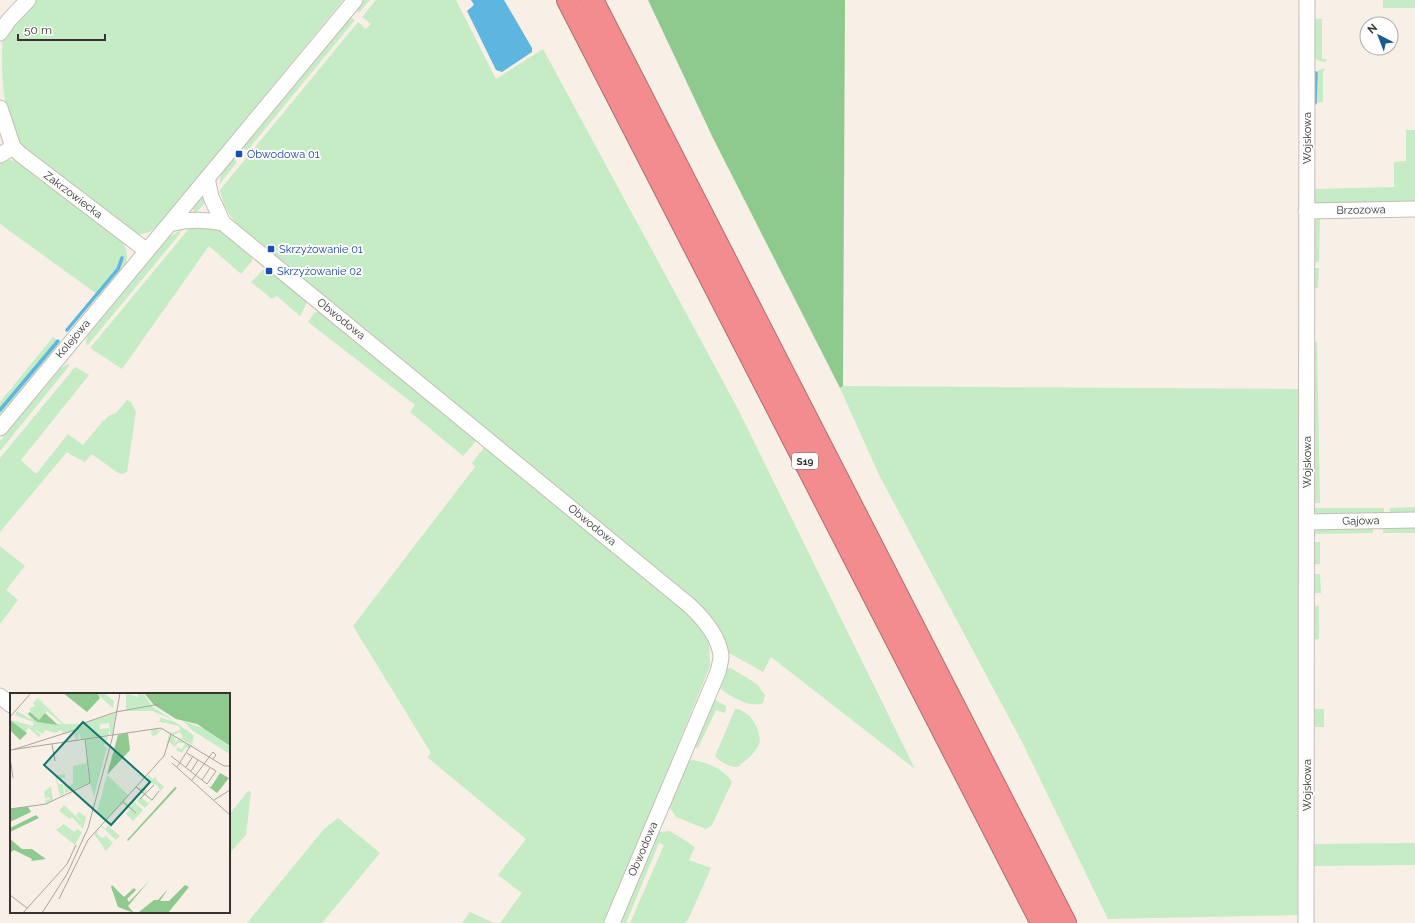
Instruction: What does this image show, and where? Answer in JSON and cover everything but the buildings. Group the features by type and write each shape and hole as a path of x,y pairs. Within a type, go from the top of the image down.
{"highway":[{"name":"S19","path":"568,0 1042,923"},
{"name":"S19","path":"592,0 1064,923"}],"street":[{"path":"0,33 9,20 28,0"},
{"name":"Kolejowa","path":"0,428 355,0"},
{"name":"Wojskowa","path":"1306,923 1307,0"},
{"path":"0,108 13,147 0,155"},
{"name":"Zakrzowiecka","path":"13,147 20,154 146,251"},
{"name":"Obwodowa","path":"207,178 212,197 223,223"},
{"name":"Brzozowa","path":"1306,211 1415,209"},
{"name":"Obwodowa","path":"169,224 181,221 207,219 223,223 689,605 700,615 714,636 721,657 718,672 612,923"},
{"name":"Gajowa","path":"1307,522 1415,520"},
{"path":"0,696 10,704"}],"green space":[{"path":"36,0 343,0 163,220 150,232 138,235 24,150 13,132 7,112 3,85 3,38"},
{"path":"364,0 370,0 359,13 356,9"},
{"path":"376,0 456,0 496,79 543,49 737,407 915,769 771,657 763,672 729,653 722,638 240,228 230,216 221,196 220,190 358,22 366,29 371,24 362,17"},
{"path":"648,0 845,0 843,386 840,388 713,138"},
{"path":"1383,0 1415,0 1415,8 1383,8"},
{"path":"350,17 355,20 247,151 242,147"},
{"path":"1311,18 1322,19 1322,59 1326,59 1326,62 1319,61 1313,57"},
{"path":"1326,68 1323,72 1323,102 1315,103 1313,99 1314,72"},
{"path":"1406,130 1415,130 1415,206 1315,206 1315,189 1394,187 1394,162 1406,161"},
{"path":"233,158 237,162 219,185 221,174"},
{"path":"6,160 18,161 119,237 125,246 127,254 124,269 101,297 0,224 0,162"},
{"path":"205,196 208,199 196,213 194,213 193,207 201,198"},
{"path":"1320,216 1319,262 1312,262 1311,217"},
{"path":"192,225 208,225 220,231 245,249 252,258 252,261 241,274 209,246 122,369 90,348"},
{"path":"182,229 179,235 87,346 86,340 88,335 169,237"},
{"path":"265,268 270,270 306,298 307,302 300,316 277,296 272,299 251,282"},
{"path":"1311,268 1319,268 1318,288 1311,288"},
{"path":"318,311 322,312 477,440 463,456 410,412 415,405 308,322 314,313"},
{"path":"53,337 62,343 0,419 0,402"},
{"path":"1317,342 1320,503 1311,503 1309,343"},
{"path":"67,364 70,365 0,451 0,441 60,369"},
{"path":"75,367 89,375 21,460 36,474 68,434 83,445 102,422 110,415 116,413 127,400 131,402 136,412 127,472 122,474 118,473 92,454 85,462 67,452 0,532 0,458"},
{"path":"843,386 1300,389 1301,915 1108,919 1022,742 879,475 840,388"},
{"path":"485,446 693,617 708,640 710,666 605,923 500,923 522,893 498,875 526,839 427,757 431,753 353,626 475,467 472,463"},
{"path":"1415,507 1415,516 1390,517 1390,508"},
{"path":"1311,508 1384,508 1383,518 1314,516"},
{"path":"1373,524 1373,533 1310,534 1311,528"},
{"path":"1383,524 1415,524 1415,533 1383,533"},
{"path":"1310,542 1320,542 1320,564 1310,565"},
{"path":"0,546 25,566 6,590 18,600 0,624"},
{"path":"1310,574 1320,574 1321,593 1310,593"},
{"path":"1309,605 1319,606 1319,639 1309,640"},
{"path":"727,668 731,668 757,684 765,695 763,703 753,704 741,701 721,689 722,678"},
{"path":"715,700 726,706 726,711 724,713 716,710 698,748 695,747 694,744 713,701"},
{"path":"735,709 740,710 750,717 757,727 760,739 759,744 750,757 738,767 732,767 715,756"},
{"path":"1311,709 1324,709 1324,727 1312,727"},
{"path":"693,760 715,767 725,774 732,782 712,825 706,829 676,817 668,805 688,761"},
{"path":"248,791 251,792 246,835 230,853 230,814"},
{"path":"338,818 380,853 322,923 247,923 324,829"},
{"path":"670,831 695,847 689,860 711,868 688,920 685,923 630,923 664,845 659,843 626,923 617,923 658,832"},
{"path":"1415,843 1415,865 1311,866 1312,844"},
{"path":"470,912 494,923 462,923"}],"water":[{"path":"471,0 504,0 532,48 532,52 502,72 496,70 467,11 474,5"}],"waterway":[{"path":"1315,103 1316,73"},
{"path":"67,330 118,269 122,258"},
{"path":"0,410 58,341"}],"place":[{"name":"Obwodowa 01","path":"239,154"},
{"name":"Skrzyżowanie 01","path":"271,249"},
{"name":"Skrzyżowanie 02","path":"269,271"}]}
